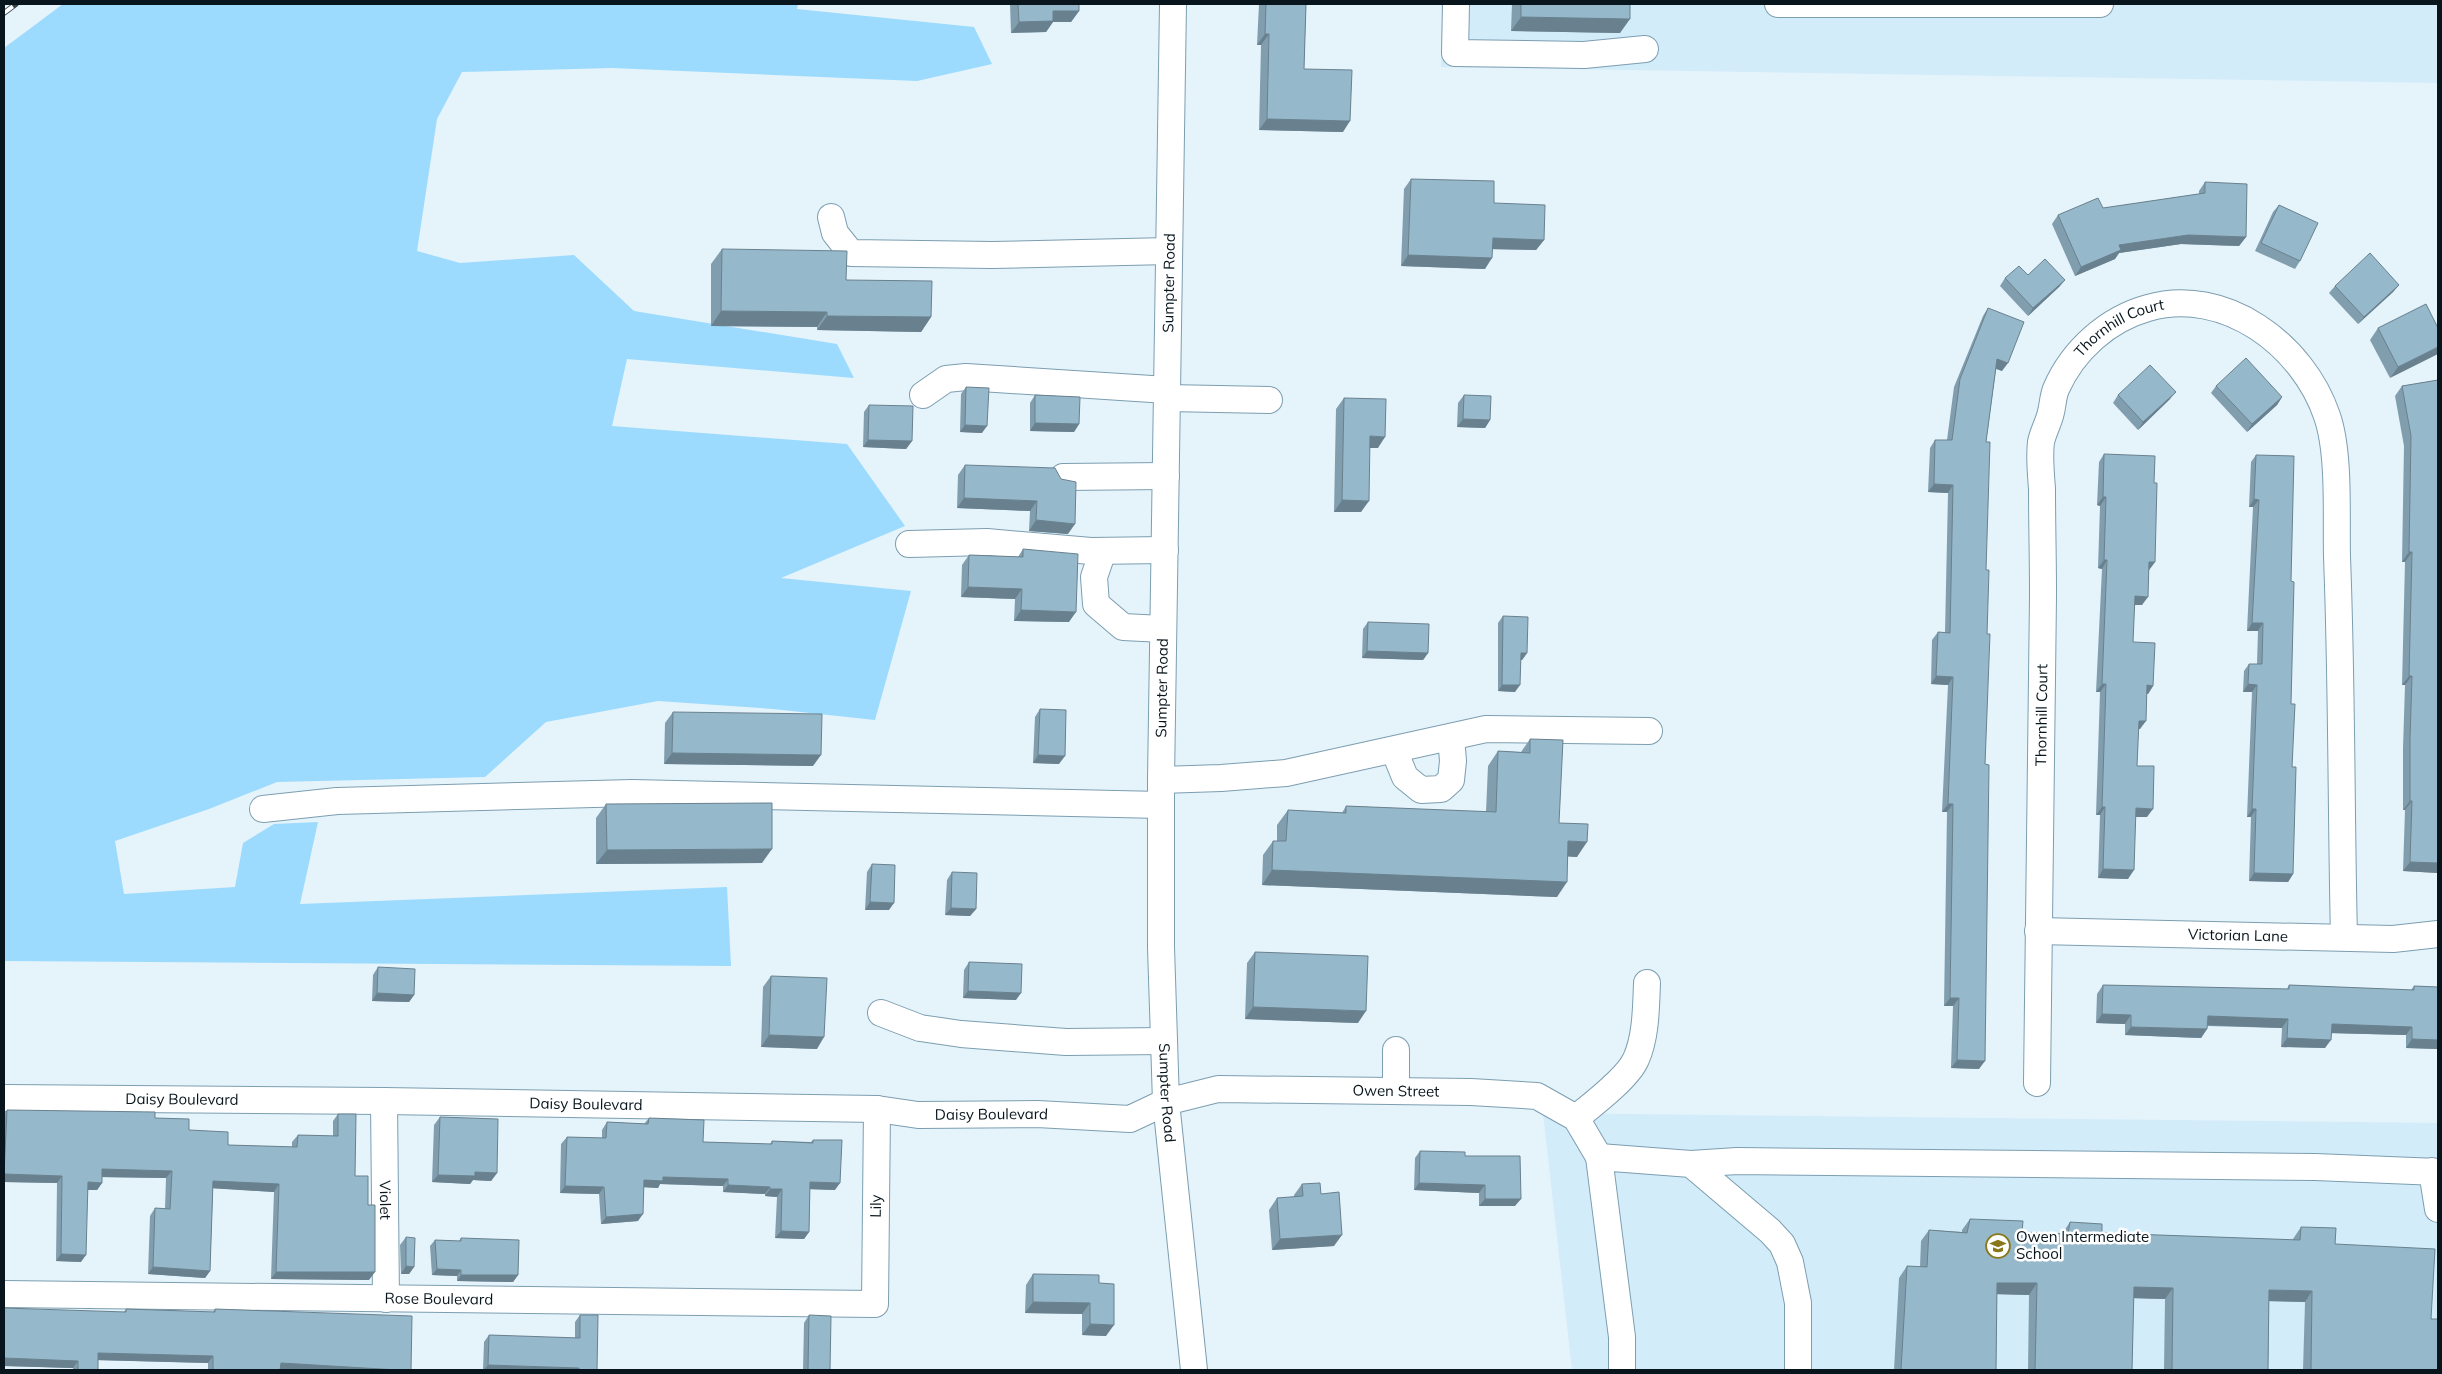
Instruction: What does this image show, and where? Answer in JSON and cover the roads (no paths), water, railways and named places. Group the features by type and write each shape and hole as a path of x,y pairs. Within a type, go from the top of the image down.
{"street":[{"name":"Sumpter Road","path":"1173,4 1161,793 1164,1041 1166,1102 1194,1370"},
{"path":"1456,4 1454,53 1584,55 1645,49"},
{"path":"1778,4 2100,4"},
{"path":"831,217 835,233 851,253 992,255 1169,251"},
{"name":"Thornhill Court","path":"2036,1083 2043,591 2041,443 2055,390 2078,351 2114,321 2136,311 2157,305 2190,304 2216,308 2240,317 2263,330 2284,347 2306,372 2319,395 2329,420 2334,445 2339,600 2344,938"},
{"path":"923,395 946,379 966,376 1167,394 1269,400"},
{"path":"1063,477 1166,476"},
{"path":"908,544 987,542 1103,551 1165,550"},
{"path":"1103,551 1094,577 1096,604 1123,627 1163,628"},
{"path":"263,809 336,801 632,793 1161,793 1221,778 1286,773 1486,729 1649,732"},
{"path":"1394,750 1405,776 1416,786 1422,790 1441,789 1451,780 1453,761 1451,737"},
{"name":"Victorian Lane","path":"2038,931 2394,939 2438,934"},
{"path":"1622,1370 1622,1337 1599,1157 1576,1118 1614,1085 1636,1060 1645,1022 1647,983"},
{"path":"881,1013 920,1028 961,1034 1066,1042 1164,1041"},
{"path":"1396,1050 1396,1091"},
{"name":"Owen Street","path":"1166,1102 1218,1089 1396,1091 1537,1096 1576,1118"},
{"name":"Daisy Boulevard","path":"4,1098 384,1101 877,1109 918,1116 1037,1114 1130,1119 1166,1102"},
{"name":"Violet","path":"384,1101 386,1299"},
{"name":"Lily","path":"875,1304 877,1109"},
{"path":"1599,1157 1691,1164 1737,1161 2316,1166 2435,1172 2438,1209"},
{"path":"1691,1164 1758,1220 1782,1244 1790,1262 1798,1303 1798,1370"},
{"name":"Rose Boulevard","path":"4,1294 875,1304"}],"railway":[{"path":"4,13 16,4"}],"place":[{"name":"Owen Intermediate School","path":"1998,1246"}]}
